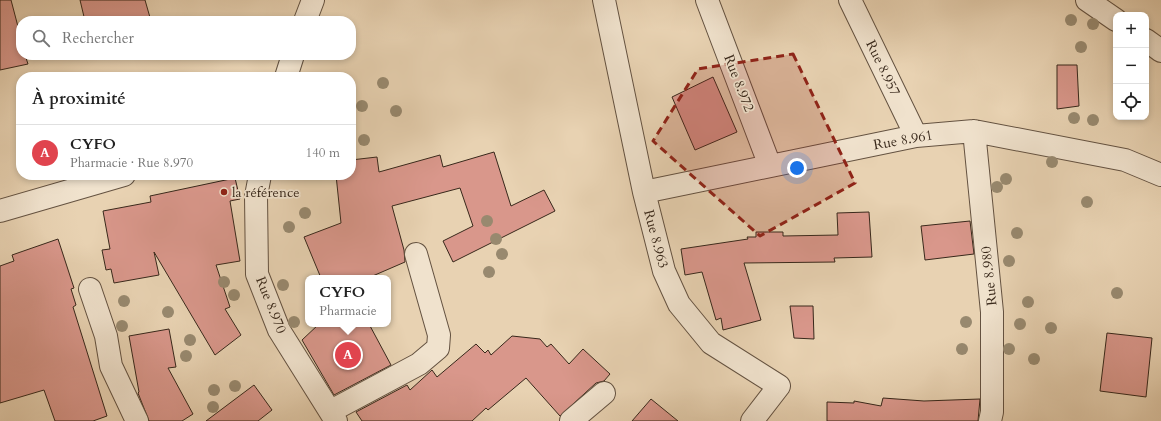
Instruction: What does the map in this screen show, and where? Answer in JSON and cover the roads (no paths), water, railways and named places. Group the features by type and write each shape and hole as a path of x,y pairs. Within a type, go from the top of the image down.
{"street":[{"path":"307,16 313,0"},
{"name":"Rue 8.963","path":"604,0 644,192 664,271 679,304 711,343 779,386 752,421"},
{"name":"Rue 8.972","path":"708,0 770,166"},
{"name":"Rue 8.957","path":"850,0 916,136"},
{"path":"1087,0 1113,18"},
{"path":"1149,42 1161,50"},
{"path":"288,72 291,60"},
{"name":"Rue 8.961","path":"644,192 916,136 974,131 1124,160 1161,175"},
{"name":"Rue 8.980","path":"974,131 992,312 992,412 990,421"},
{"path":"0,211 107,180"},
{"name":"Rue 8.970","path":"259,180 256,196 257,274 279,330 333,418"},
{"path":"333,418 419,364 438,348 439,335 416,254"},
{"path":"90,289 106,336 111,366 137,421"},
{"path":"571,421 604,393"}],"place":[{"name":"la référence","path":"224,192"},
{"name":"CYFO","path":"348,355"}]}
